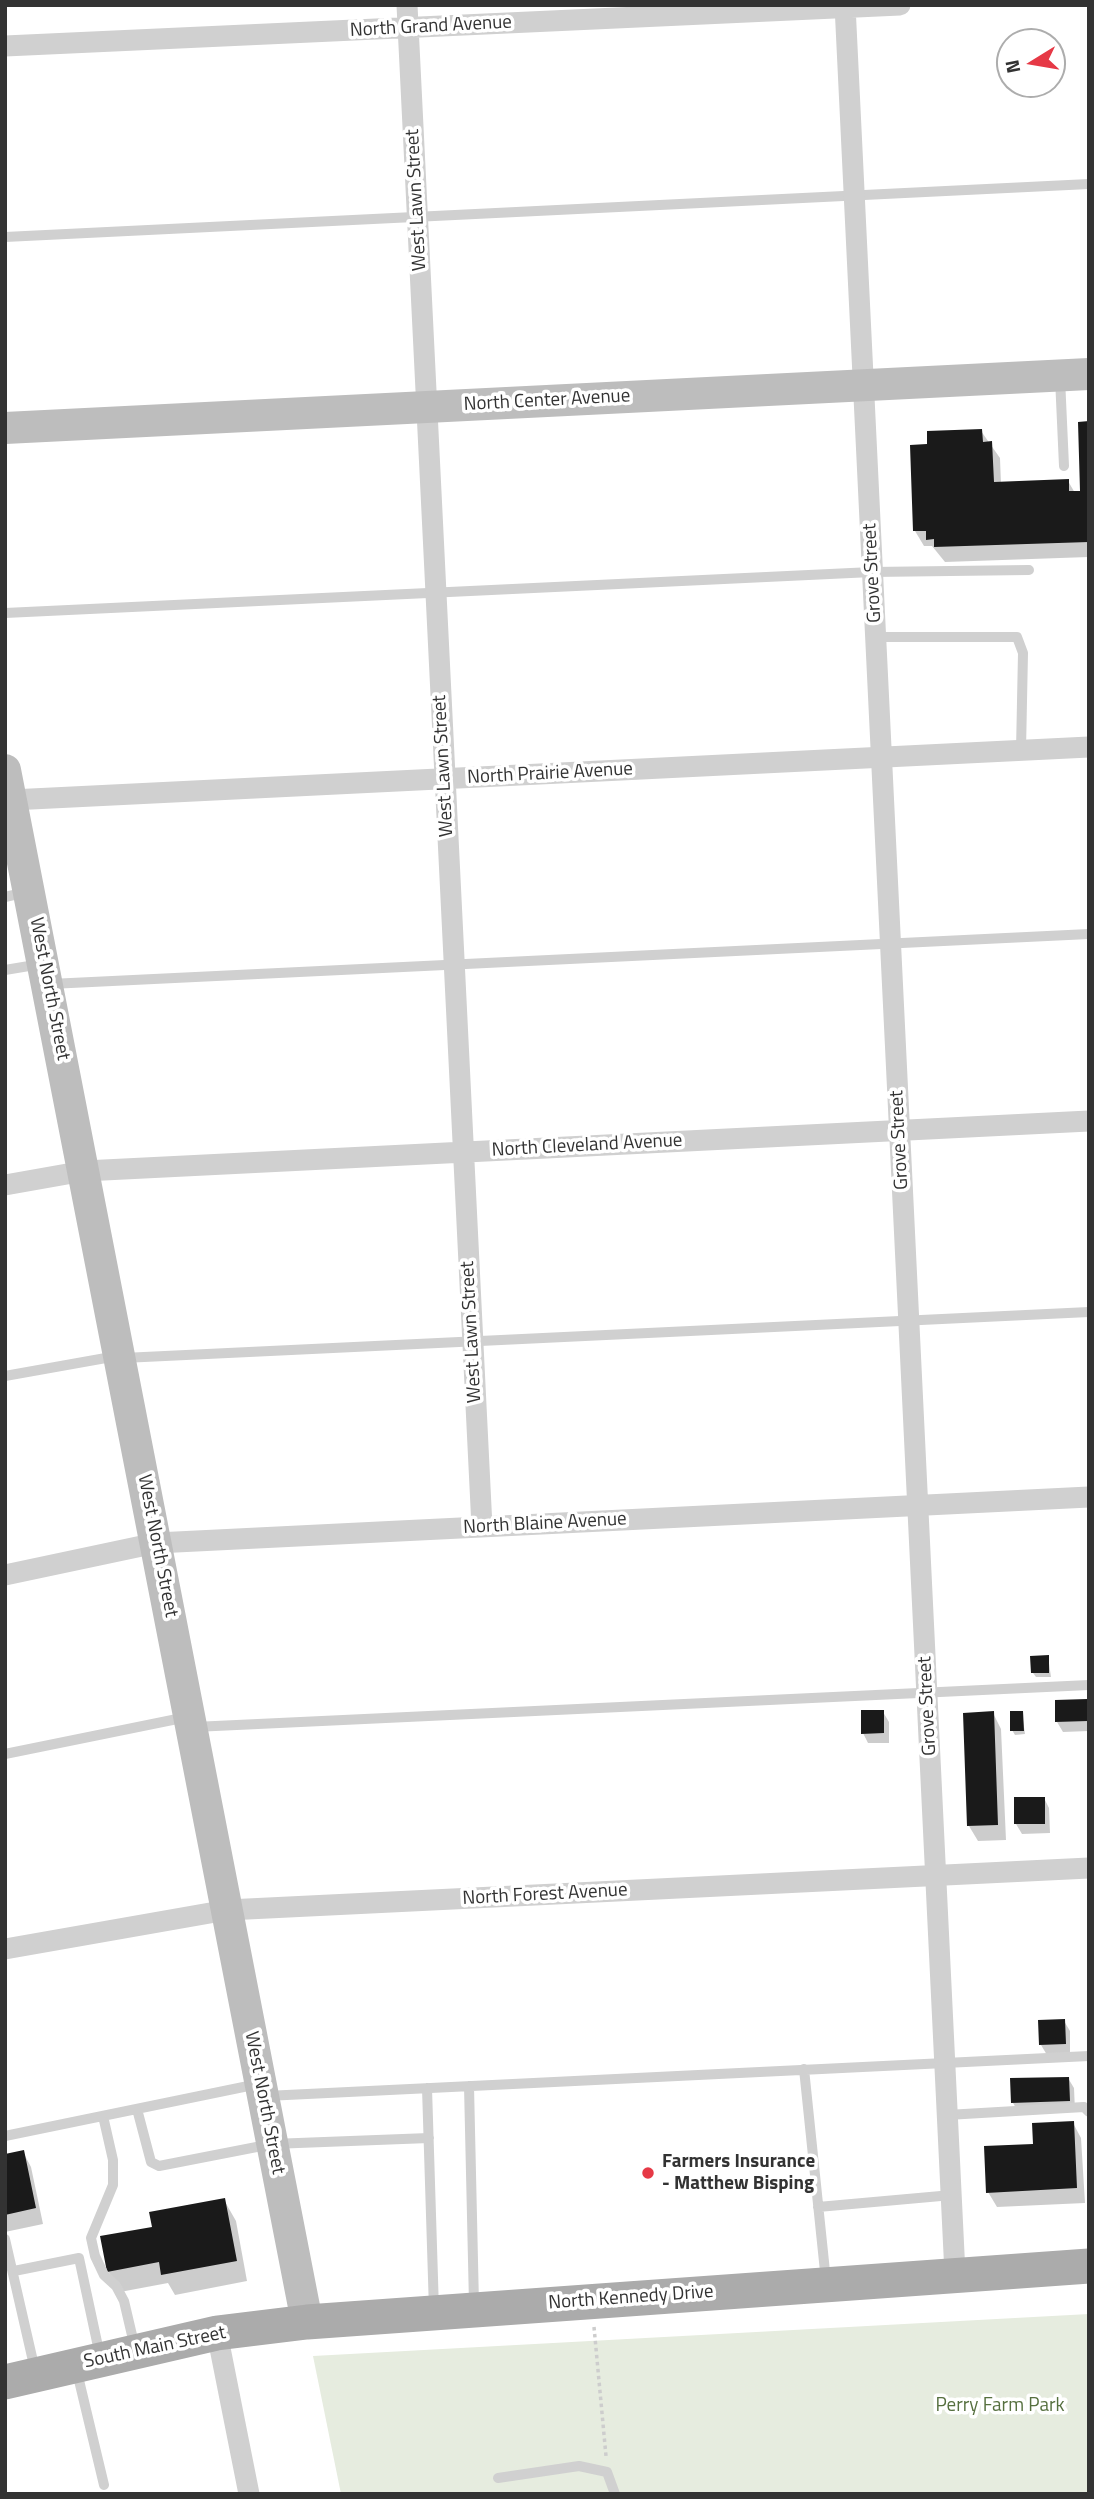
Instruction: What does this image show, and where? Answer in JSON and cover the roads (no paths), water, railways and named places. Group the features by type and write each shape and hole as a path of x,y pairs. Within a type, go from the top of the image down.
{"main road":[{"name":"North Center Avenue","path":"5,428 1074,375"},
{"name":"West North Street","path":"5,770 11,800 17,894 46,974 307,2322"},
{"name":"North Kennedy Drive","path":"307,2322 1089,2266"},
{"name":"South Main Street","path":"20,2378 218,2333 307,2322"}],"street":[{"name":"West Lawn Street","path":"407,5 482,1527"},
{"name":"North Grand Avenue","path":"5,46 900,5"},
{"name":"Grove Street","path":"845,6 955,2274"},
{"name":"North Prairie Avenue","path":"11,800 1089,747"},
{"name":"North Cleveland Avenue","path":"5,1185 84,1171 1089,1121"},
{"name":"North Blaine Avenue","path":"5,1575 156,1543 1089,1496"},
{"name":"North Forest Avenue","path":"5,1949 227,1910 1089,1868"},
{"path":"218,2333 249,2494"}],"lane":[{"path":"5,237 1089,184"},
{"path":"1063,466 1074,375"},
{"path":"5,613 872,572 1029,570"},
{"path":"876,637 1017,637 1023,653 1021,750"},
{"path":"5,970 46,974 453,965 1089,934"},
{"path":"5,1376 120,1357 1089,1312"},
{"path":"5,1754 190,1722 1089,1685"},
{"path":"5,2136 137,2109 262,2089 427,2088 1089,2056"},
{"path":"804,2070 826,2284"},
{"path":"468,2085 474,2310"},
{"path":"427,2088 434,2313"},
{"path":"947,2115 1084,2107 1089,2112"},
{"path":"137,2109 151,2162 159,2166 272,2144 429,2138"},
{"path":"103,2116 113,2160 113,2185 92,2238 95,2256 104,2275 116,2286 124,2301 136,2351"},
{"path":"818,2207 952,2195"},
{"path":"5,2239 14,2271 20,2378"},
{"path":"14,2271 79,2258 88,2362 104,2485"},
{"path":"498,2478 579,2466 607,2472 615,2494"}],"place":[{"name":"Farmers Insurance - Matthew Bisping","path":"648,2173"}],"park label":[{"name":"Perry Farm Park","path":"1000,2406"}]}
